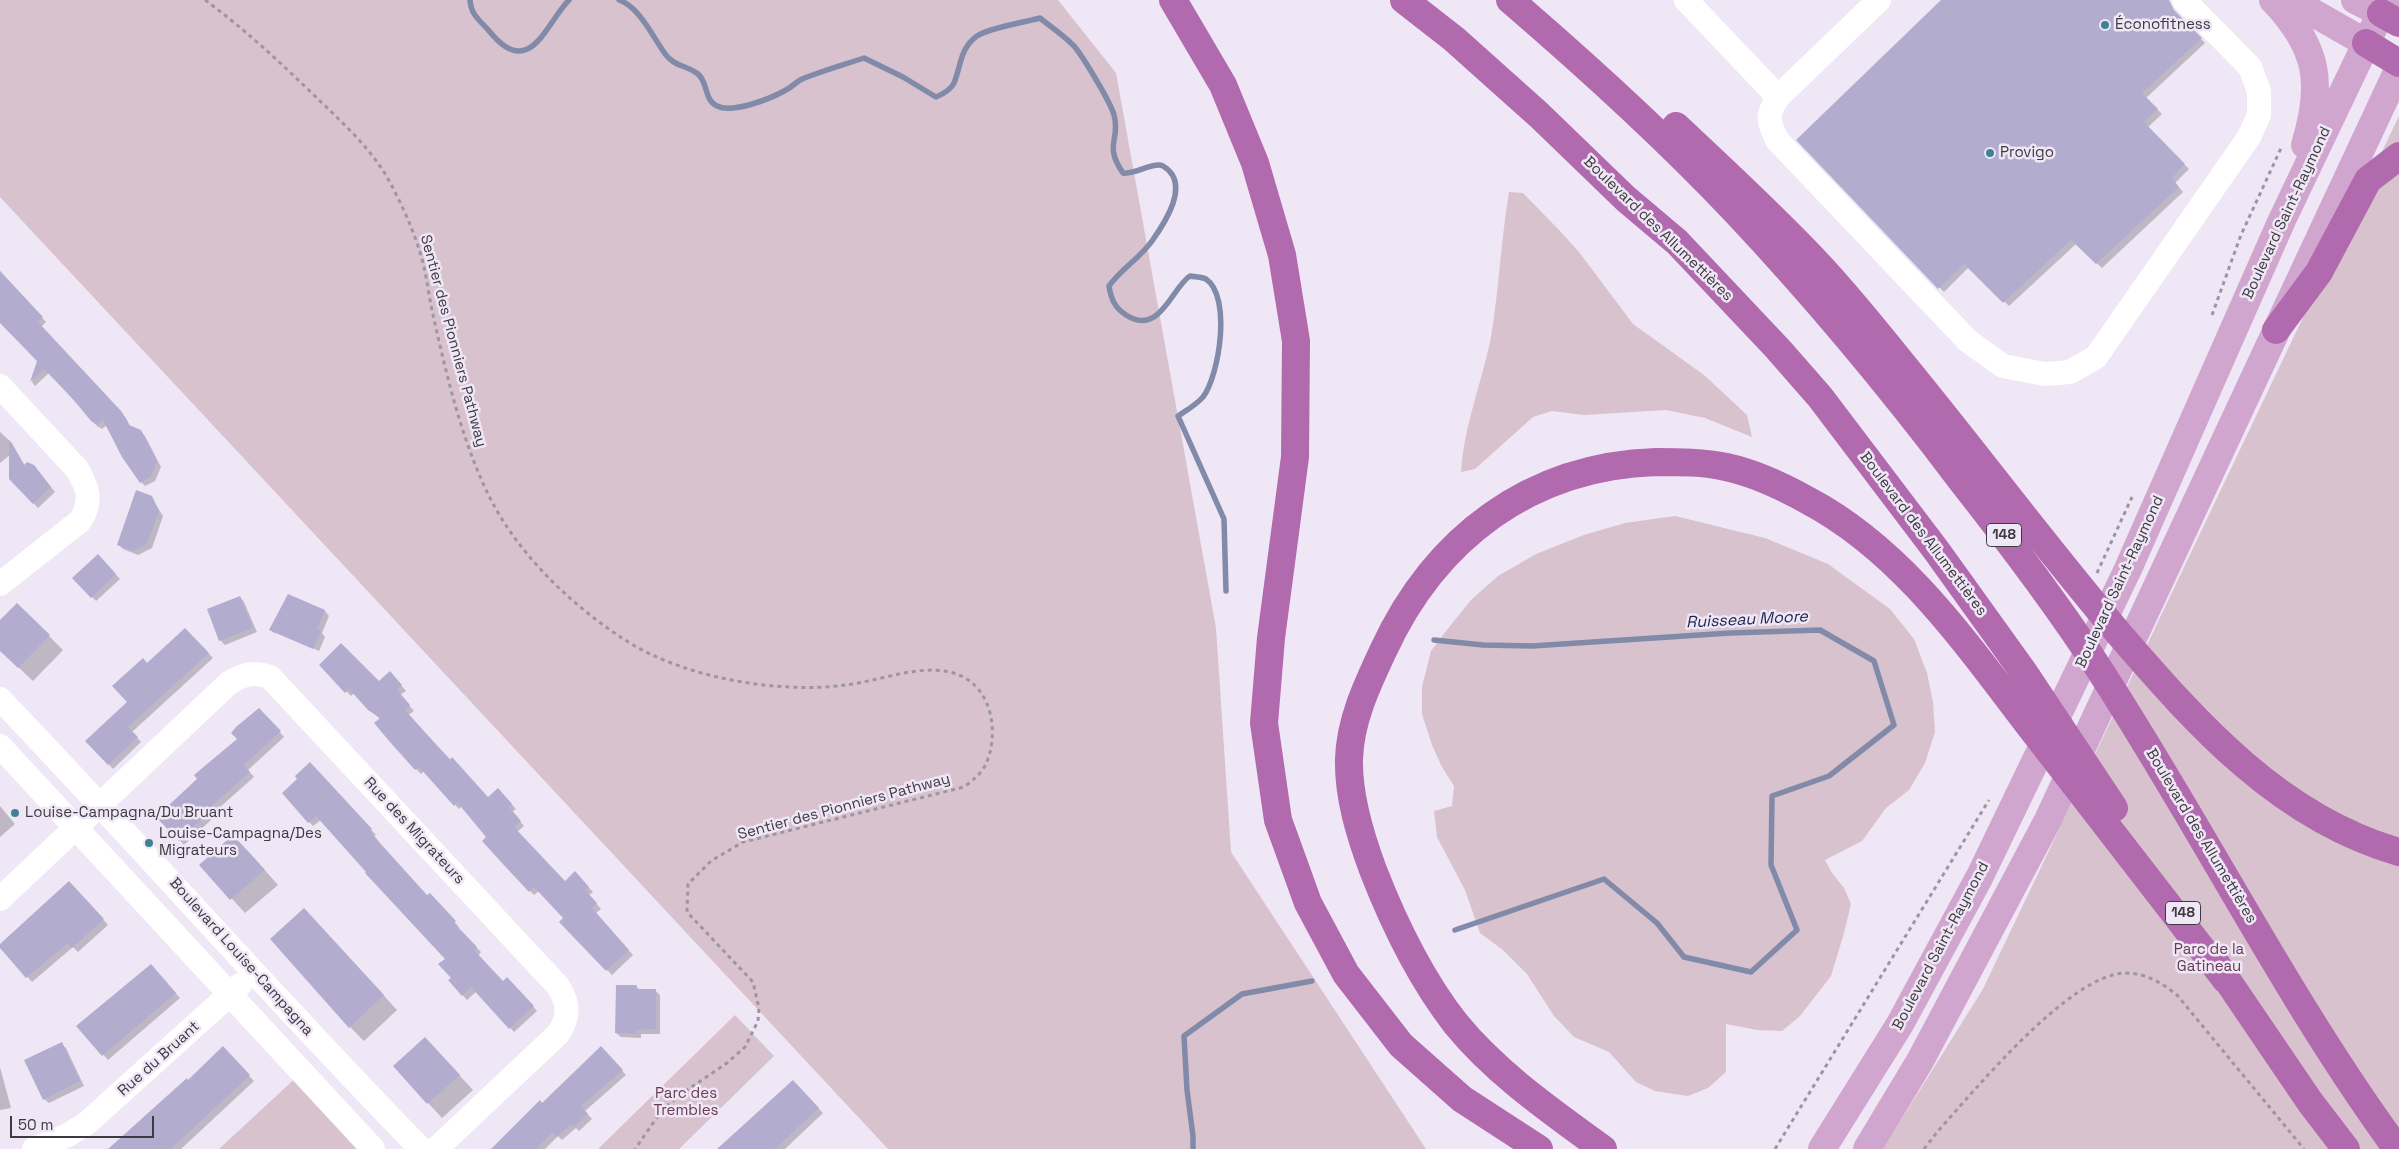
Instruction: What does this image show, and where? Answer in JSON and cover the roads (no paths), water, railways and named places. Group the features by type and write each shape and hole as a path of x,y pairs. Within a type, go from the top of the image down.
{"highway":[{"path":"1173,0 1223,85 1255,163 1282,255 1296,341 1296,457 1271,638 1264,723 1278,820 1308,902 1346,974 1401,1044 1462,1099 1540,1149"},
{"name":"Boulevard des Allumettières","path":"1404,0 1461,45 1539,115 1626,198 1677,242 1730,297 1820,397 1936,550 2025,674 2226,980 2310,1102 2346,1149"},
{"name":"Boulevard des Allumettières","path":"1510,0 1603,81 1734,210 1897,395 2005,536 2097,666 2143,738 2322,1038 2397,1149"},
{"path":"1534,0 1618,71 1818,264 1905,367 2061,566 2197,721 2253,772 2310,814 2339,830 2399,852"},
{"path":"2366,43 2399,63"},
{"path":"2276,330 2319,272 2368,180 2399,156"},
{"path":"1603,1149 1534,1098 1506,1074 1457,1024 1435,994 1416,963 1397,924 1364,844 1354,804 1349,761 1357,714 1393,628 1441,560 1471,530 1512,502 1549,483 1589,470 1631,463 1658,462 1724,466 1765,480 1792,492 1849,526 1885,556 1943,615 2226,980"}],"main road":[{"path":"2273,0 2302,36 2314,64 2316,82 2310,127 2282,220"},
{"path":"2291,0 2366,43"},
{"path":"2355,0 2389,12"},
{"name":"Boulevard Saint-Raymond","path":"1822,1149 1900,1024 1980,876 2025,784 2116,563 2366,43 2389,12"},
{"path":"1867,1149 1920,1061 2048,820 2399,68"}],"street":[{"path":"1686,0 1778,97"},
{"path":"1879,0 1778,97 1769,111 1769,122 1777,140 1968,340 2003,366 2044,374 2070,372 2096,357 2250,137 2259,115 2259,91 2250,67 2184,0"},
{"path":"0,386 77,469 85,482 88,498 87,511 80,521 0,584"},
{"name":"Rue des Migrateurs","path":"75,829 229,683 244,674 257,673 270,677 558,986 566,999 568,1012 565,1024 558,1034 436,1149"},
{"name":"Boulevard Louise-Campagna","path":"0,699 101,804 348,1074 421,1149"},
{"path":"0,746 373,1149"},
{"path":"0,899 75,829"},
{"name":"Rue du Bruant","path":"34,1149 68,1135 87,1123 254,973"}],"waterway":[{"name":"Ruisseau Moore","path":"470,0 472,10 480,21 504,46 516,51 527,49 536,43 569,0"},
{"name":"Ruisseau Moore","path":"619,0 627,4 640,16 669,59 698,74 710,100 717,106 724,108 742,107 762,101 786,90 802,79 864,58 903,77 936,97 946,92 953,85 964,52 971,41 977,36 998,28 1040,18 1073,45 1095,78 1112,109 1116,123 1114,155 1123,173 1159,165 1171,173 1175,182 1173,203 1157,234 1109,286 1114,303 1126,315 1138,320 1148,320 1164,308 1183,282 1190,276 1206,279 1214,288 1219,302 1221,319 1218,355 1209,387 1200,400 1178,416 1224,519 1226,591"},
{"name":"Ruisseau Moore","path":"1434,640 1483,645 1532,646 1730,633 1820,630 1874,661 1894,725 1829,776 1772,796 1771,865 1797,930 1751,972 1684,957 1657,923 1604,879 1455,930"},
{"name":"Ruisseau Moore","path":"1193,1149 1184,1036 1242,994 1312,981"}],"place":[{"name":"Éconofitness","path":"2105,25"},
{"name":"Provigo","path":"1990,153"},
{"name":"Louise-Campagna/Du Bruant","path":"15,813"},
{"name":"Louise-Campagna/Des Migrateurs","path":"149,843"}],"park label":[{"name":"Parc de la Gatineau","path":"2209,958"},
{"name":"Parc des Trembles","path":"686,1102"}]}
